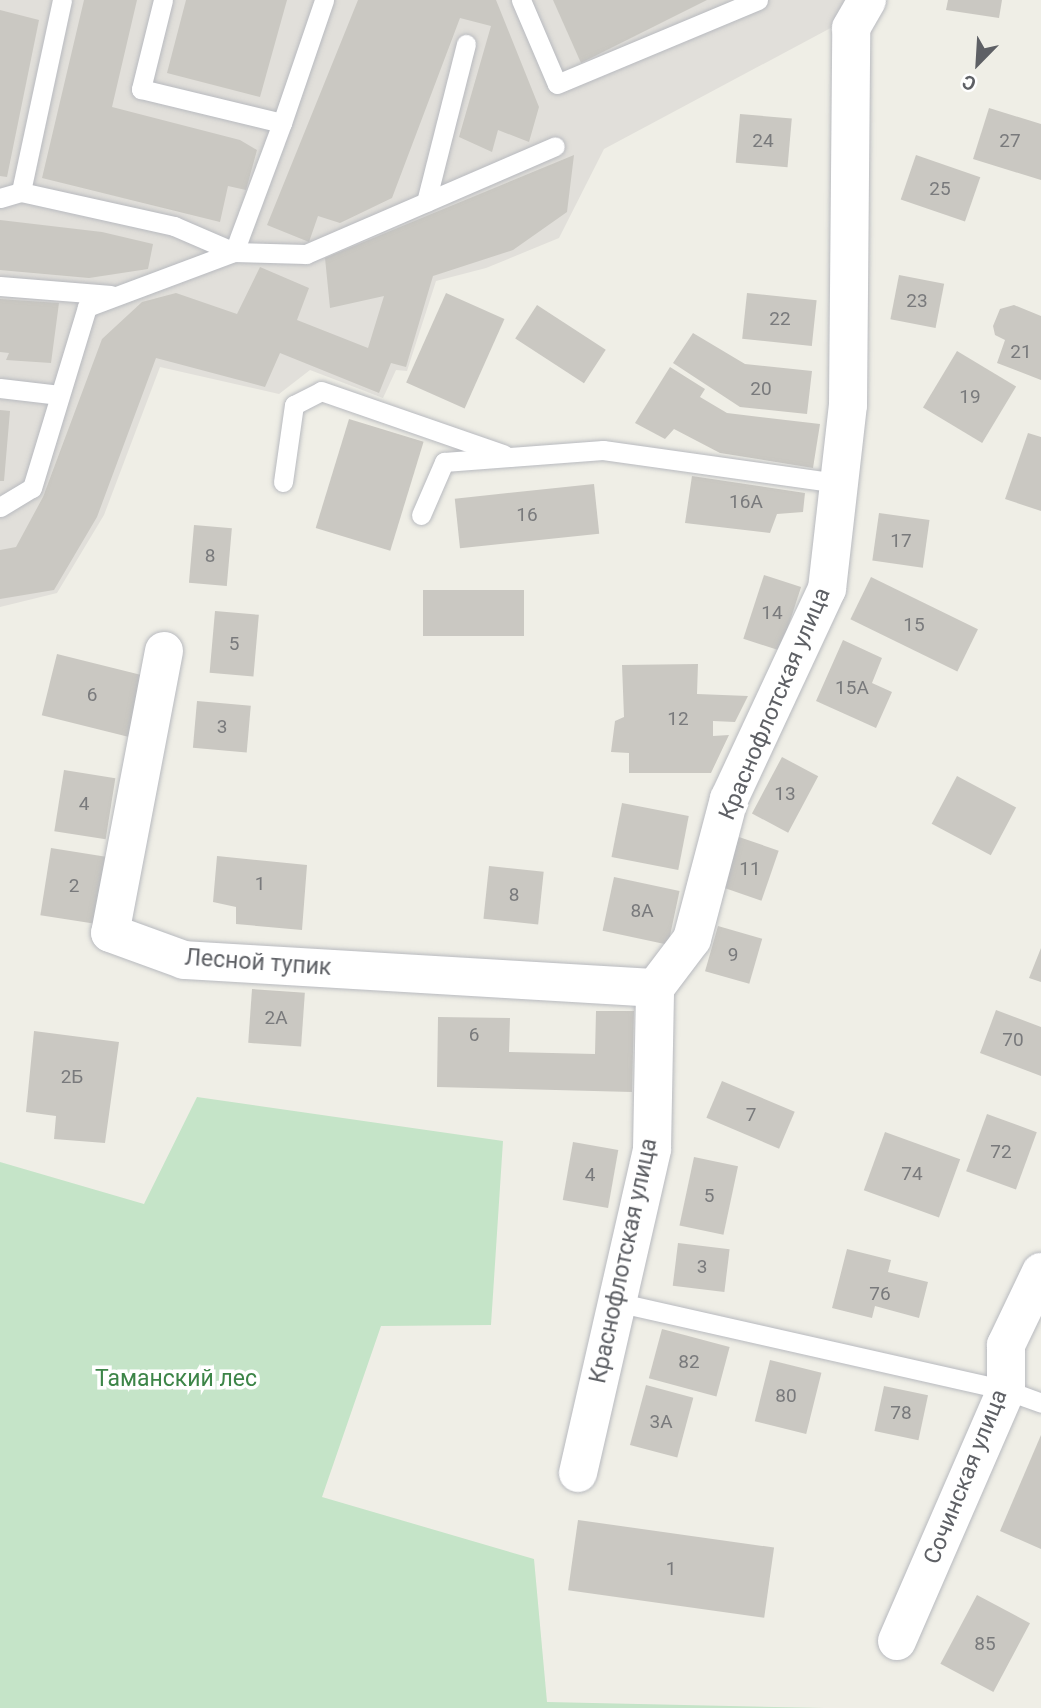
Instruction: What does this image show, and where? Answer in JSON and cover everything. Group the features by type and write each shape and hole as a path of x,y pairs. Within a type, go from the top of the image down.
{"street":[{"name":"Краснофлотская улица","path":"578,1473 652,1149 655,988 692,939 729,799 827,589 848,405 850,28 867,0"},
{"name":"Лесной тупик","path":"164,651 110,933 184,960 655,988"},
{"name":"Сочинская улица","path":"897,1641 1006,1390 1006,1345 1041,1272"}],"lane":[{"path":"21,192 62,0"},
{"path":"163,0 141,89 282,123"},
{"path":"0,507 32,488 87,307 234,252 324,0"},
{"path":"521,0 557,84 758,0"},
{"path":"426,202 466,44"},
{"path":"0,198 21,192 174,226 234,252 306,254 555,146"},
{"path":"0,286 117,296"},
{"path":"0,388 60,395"},
{"path":"283,482 295,405 321,391 510,457"},
{"path":"421,515 444,462 603,450 839,483"},
{"path":"616,1302 1006,1390 1041,1403"}],"shaded area":[{"path":"0,0 846,0 840,23 604,149 559,238 486,268 436,281 407,371 396,370 383,398 310,370 279,394 160,367 104,515 57,593 0,607"}],"green space":[{"name":"Таманский лес","path":"197,1097 503,1141 491,1325 381,1326 322,1497 534,1559 547,1702 825,1708 0,1708 0,1162 144,1204"}],"building":[{"path":"84,0 137,0 112,107 240,140 257,150 246,190 228,186 220,222 42,178"},
{"path":"186,0 287,0 260,97 167,73"},
{"path":"358,0 496,0 539,107 529,142 498,130 492,152 459,137 491,26 460,18 392,198 340,223 318,216 309,242 267,225"},
{"path":"553,0 707,0 581,63"},
{"path":"948,0 1002,0 999,18 946,10"},
{"path":"0,10 39,20 7,177 0,176"},
{"path":"989,108 1041,124 1041,180 973,159"},
{"path":"740,114 792,119 788,167 736,163"},
{"path":"574,155 567,212 513,250 433,276 406,367 391,363 379,393 280,353 265,387 156,358 97,517 54,590 0,599 0,550 16,547 43,497 102,339 142,302 176,293 237,314 260,267 309,288 297,320 368,348 384,296 330,308 325,258"},
{"path":"916,155 980,177 965,222 901,199"},
{"path":"0,220 102,232 153,244 148,269 89,278 0,270"},
{"path":"899,275 944,284 936,328 890,319"},
{"path":"446,293 504,319 465,409 406,383"},
{"path":"747,293 817,300 812,346 742,339"},
{"path":"0,299 59,303 51,363 6,360 9,353 0,352"},
{"path":"537,305 606,350 584,383 515,339"},
{"path":"1014,305 1041,316 1041,380 997,363 1005,340 995,335 993,326 1000,309"},
{"path":"693,333 745,364 812,371 807,414 740,407 673,363"},
{"path":"957,351 1016,387 982,443 923,408"},
{"path":"670,367 705,389 700,397 727,413 820,424 813,468 720,453 674,429 665,439 635,423"},
{"path":"0,410 10,411 4,481 0,481"},
{"path":"349,419 424,442 390,551 316,528"},
{"path":"1028,433 1041,437 1041,511 1005,499"},
{"path":"692,476 805,493 803,512 777,514 770,533 685,523"},
{"path":"594,484 599,534 460,548 455,499"},
{"path":"879,513 930,520 923,568 872,561"},
{"path":"194,525 232,528 227,586 189,583"},
{"path":"764,575 801,587 780,651 743,639"},
{"path":"871,577 978,629 957,671 850,619"},
{"path":"423,590 524,590 524,636 423,636"},
{"path":"215,611 259,615 253,677 210,673"},
{"path":"843,640 882,658 872,683 892,692 876,728 816,701"},
{"path":"57,654 143,676 128,737 42,715"},
{"path":"698,664 697,694 748,696 735,722 713,721 713,736 729,735 711,773 629,773 629,753 611,752 615,721 624,717 622,665"},
{"path":"197,701 251,706 247,753 193,748"},
{"path":"782,757 818,776 788,833 752,814"},
{"path":"64,770 115,778 106,839 54,831"},
{"path":"957,776 1016,807 991,855 932,824"},
{"path":"622,803 689,816 678,870 612,857"},
{"path":"739,837 779,851 761,901 722,887"},
{"path":"51,848 107,857 97,924 40,915"},
{"path":"217,856 307,865 302,930 236,924 236,907 213,902"},
{"path":"489,866 544,872 538,924 483,919"},
{"path":"614,877 680,891 668,945 603,931"},
{"path":"718,926 762,939 749,984 705,971"},
{"path":"1041,948 1041,982 1029,978"},
{"path":"252,989 305,993 301,1047 248,1043"},
{"path":"996,1010 1041,1027 1041,1076 980,1053"},
{"path":"596,1011 634,1011 632,1092 437,1087 438,1017 510,1018 509,1052 595,1054"},
{"path":"34,1031 119,1042 105,1143 54,1139 56,1116 26,1112"},
{"path":"722,1081 795,1112 779,1149 706,1118"},
{"path":"987,1114 1037,1132 1016,1189 966,1171"},
{"path":"885,1132 960,1159 939,1218 864,1190"},
{"path":"573,1142 618,1150 608,1208 563,1200"},
{"path":"694,1157 738,1166 723,1235 679,1225"},
{"path":"678,1243 730,1249 724,1292 673,1286"},
{"path":"847,1249 891,1260 888,1272 928,1282 919,1318 875,1306 872,1318 832,1308"},
{"path":"662,1329 730,1347 716,1396 649,1378"},
{"path":"770,1360 821,1373 806,1434 755,1421"},
{"path":"646,1385 693,1398 677,1458 630,1445"},
{"path":"884,1386 928,1395 918,1440 874,1431"},
{"path":"1041,1435 1041,1549 1000,1531"},
{"path":"578,1520 774,1548 764,1618 568,1590"},
{"path":"977,1595 1030,1623 993,1692 940,1664"}]}
